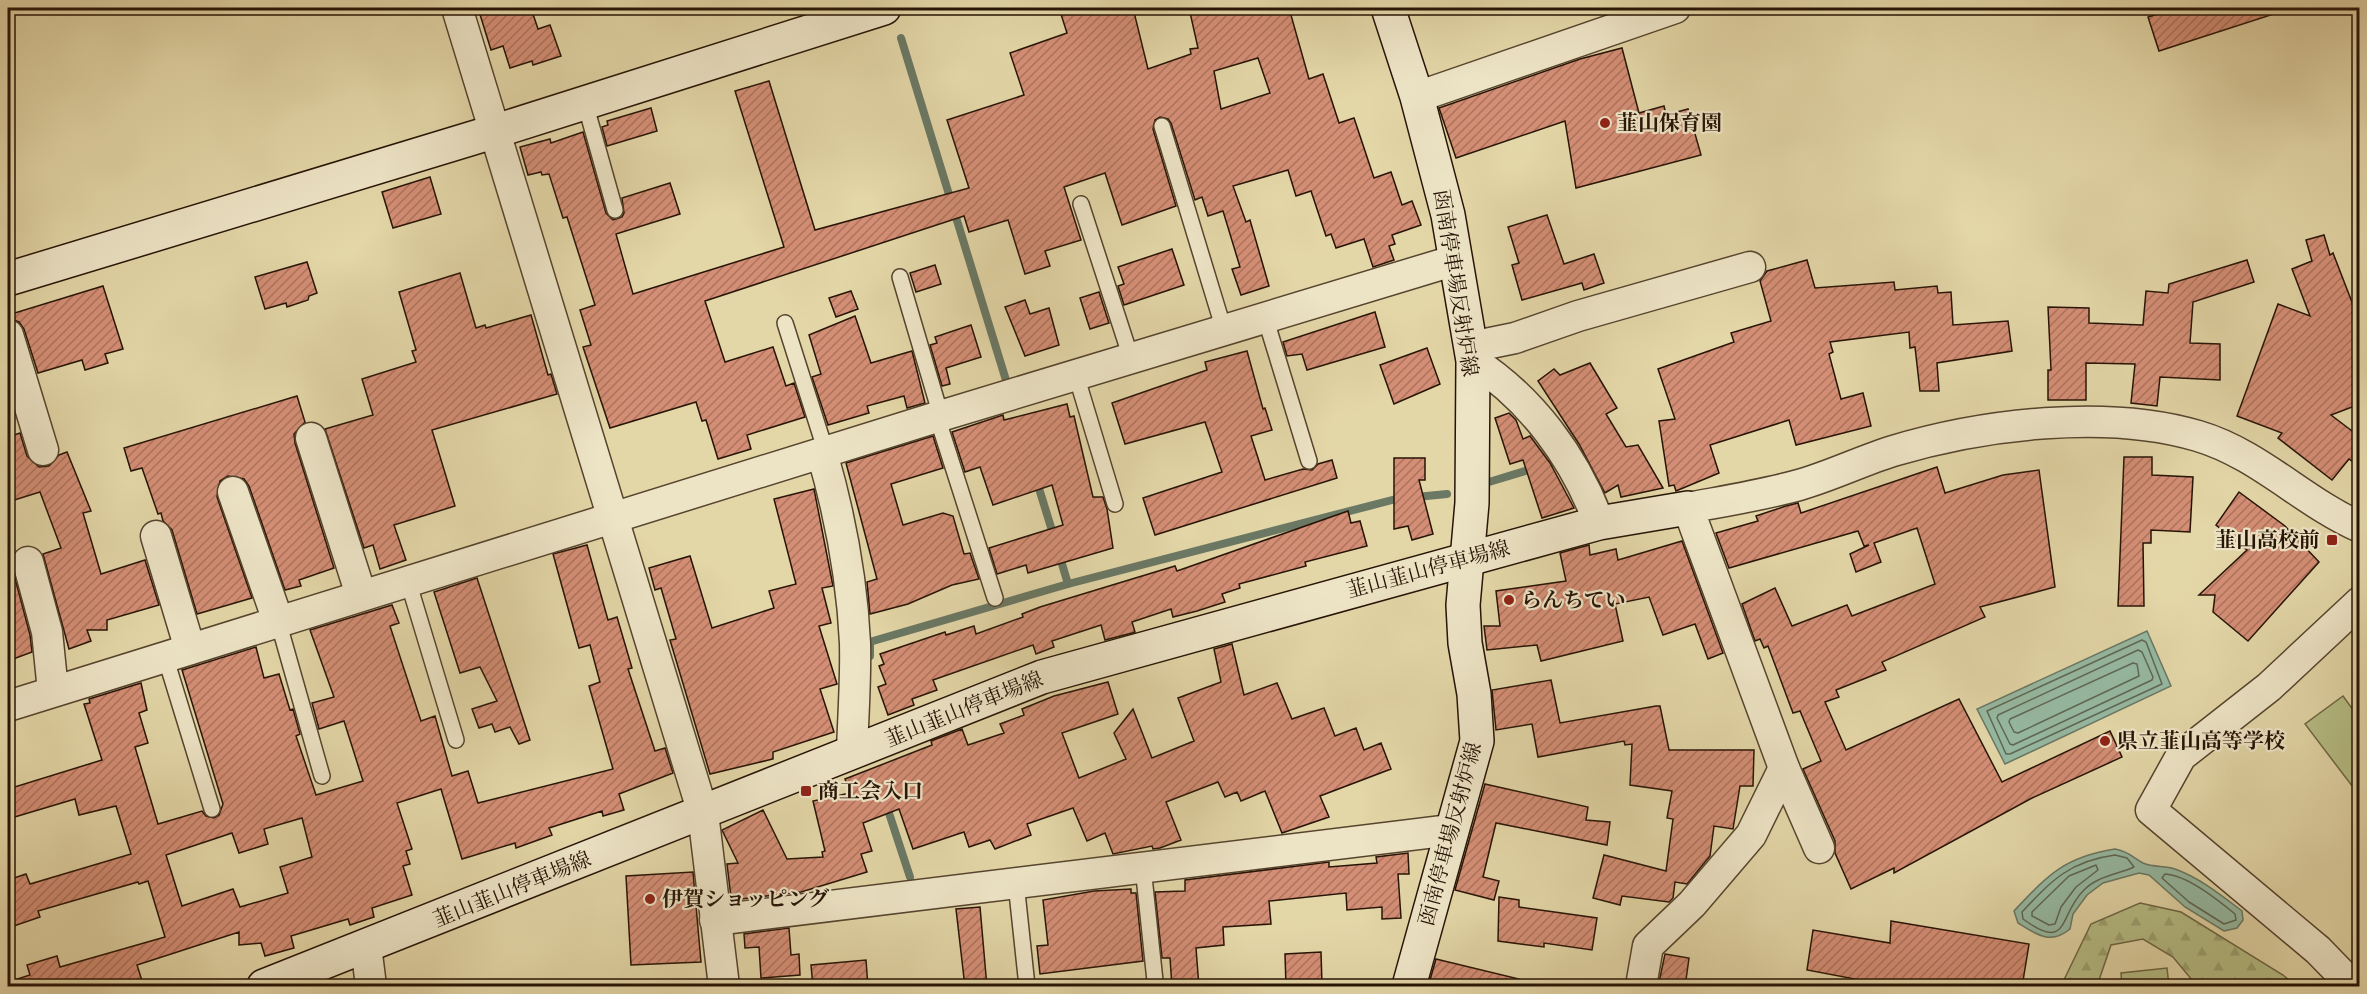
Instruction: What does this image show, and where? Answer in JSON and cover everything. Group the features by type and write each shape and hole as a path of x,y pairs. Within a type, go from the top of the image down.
{"main road":[{"path":"8,279 496,131 884,8"},
{"name":"函南停車場反射炉線","path":"1388,8 1417,97 1448,215 1472,354 1472,503 1463,605 1465,643 1475,703 1477,741 1470,775 1451,830 1409,987"},
{"name":"韮山韮山停車場線","path":"264,987 1042,677 1599,523 1688,508"}],"street":[{"path":"458,8 703,813 724,987"},
{"path":"1417,97 1674,8"},
{"path":"8,706 939,416 1456,260"},
{"path":"1599,523 1587,492 1560,445 1501,379 1472,354 1578,316 1750,267"},
{"path":"8,335 43,450"},
{"path":"1819,848 1784,768 1688,508 1795,486 1892,452 1955,434 2070,422 2091,422 2144,424 2199,436 2245,455 2359,528"},
{"path":"311,438 361,596"},
{"path":"824,452 838,512 851,590 855,680 852,753"},
{"path":"234,492 278,621"},
{"path":"156,536 178,652"},
{"path":"28,562 47,632 53,692"},
{"path":"2353,987 2319,950 2151,810 2181,756 2269,687 2360,602"},
{"path":"1641,987 1648,946 1692,904 1751,834 1784,768"},
{"path":"716,920 1451,830"},
{"path":"366,946 371,987"}],"lane":[{"path":"585,103 615,210"},
{"path":"1162,126 1224,330"},
{"path":"1081,204 1131,358"},
{"path":"900,277 939,416 995,598"},
{"path":"1265,317 1308,461"},
{"path":"784,323 824,452"},
{"path":"1076,375 1115,504"},
{"path":"408,581 456,740"},
{"path":"278,621 322,776"},
{"path":"178,652 212,808"},
{"path":"1143,867 1155,981"},
{"path":"1016,883 1027,987"}],"green space":[{"path":"2343,696 2359,718 2359,795 2305,724"},
{"path":"2140,903 2181,912 2283,975 2296,986 2197,986 2173,957 2143,939 2111,945 2097,986 2061,986 2091,924"},
{"path":"2167,968 2169,986 2122,986 2121,973"}],"water":[{"path":"2147,631 2171,686 2005,764 1977,709"},
{"path":"2115,849 2128,853 2147,865 2171,868 2193,877 2242,911 2243,920 2237,928 2224,931 2185,907 2149,875 2139,873 2103,883 2087,895 2073,914 2070,929 2063,934 2044,936 2018,923 2014,911 2047,878 2082,857"}],"building":[{"path":"478,8 531,8 538,29 550,25 561,56 533,65 532,61 510,68 503,46 491,50"},
{"path":"1059,8 1133,8 1148,69 1191,54 1190,49 1198,48 1189,8 1289,8 1309,79 1323,74 1339,123 1354,118 1374,178 1391,172 1402,205 1412,201 1421,225 1392,235 1395,244 1389,246 1394,260 1373,267 1364,239 1336,248 1331,234 1326,236 1311,191 1296,196 1288,170 1233,186 1246,222 1250,220 1269,286 1241,295 1232,269 1240,267 1223,211 1208,216 1202,197 1195,200 1171,123 1168,119 1160,117 1155,120 1153,129 1176,206 1122,225 1105,173 1064,187 1081,240 1045,251 1050,266 1025,274 1008,220 969,232 964,216 705,301 725,362 773,347 786,386 794,383 805,417 747,435 751,449 718,459 706,420 702,421 696,402 610,428 583,347 591,345 580,310 595,305 567,217 563,218 549,174 542,175 541,172 528,175 520,147 550,139 551,143 583,132 606,213 613,220 622,217 624,213 622,198 670,183 680,214 616,234 633,294 784,247 735,91 769,81 815,230 969,188 947,120 1024,95 1010,53 1067,33","holes":["1258,58 1270,93 1221,109 1214,71"]},
{"path":"2177,8 2280,8 2280,12 2159,51 2148,17"},
{"path":"1622,48 1639,113 1664,106 1666,115 1688,109 1701,155 1576,188 1565,121 1456,158 1439,108 1580,59"},
{"path":"651,108 657,131 607,146 602,127 608,125 607,121"},
{"path":"430,177 441,214 393,228 382,192"},
{"path":"1547,215 1564,264 1594,254 1604,283 1584,290 1582,283 1522,300 1512,265 1519,263 1508,227"},
{"path":"2324,235 2330,255 2333,253 2360,323 2360,404 2331,415 2360,437 2360,467 2349,459 2332,480 2278,438 2282,433 2237,416 2278,304 2310,316 2292,269 2312,261 2306,240"},
{"path":"1172,249 1184,285 1124,305 1118,286 1124,284 1118,267"},
{"path":"1807,260 1815,288 1894,282 1895,290 1937,286 1938,293 1951,292 1953,325 2008,321 2012,351 1937,363 1939,391 1920,391 1915,347 1910,348 1909,332 1830,342 1833,352 1829,354 1841,399 1863,393 1871,426 1796,445 1789,420 1710,445 1719,473 1676,491 1674,485 1669,486 1659,421 1675,419 1658,369 1734,342 1731,333 1771,321 1760,281 1767,271"},
{"path":"2247,260 2254,282 2193,302 2190,343 2220,344 2220,380 2160,377 2157,406 2131,403 2135,364 2086,363 2086,400 2048,400 2048,370 2051,370 2048,307 2089,308 2089,323 2143,325 2146,291 2168,293 2169,284"},
{"path":"307,262 317,293 309,296 308,300 287,307 286,303 265,309 255,277"},
{"path":"935,265 941,284 916,292 910,273"},
{"path":"460,273 476,328 485,325 486,328 531,315 548,375 551,374 557,394 432,430 455,506 394,525 406,560 380,569 373,545 364,548 325,429 373,415 362,379 416,362 412,351 416,350 399,292"},
{"path":"103,286 123,349 105,354 108,363 85,370 82,360 38,373 24,329 19,322 8,318 8,315"},
{"path":"851,291 858,309 836,317 829,298"},
{"path":"1099,292 1109,323 1090,329 1080,298"},
{"path":"1025,300 1030,314 1049,308 1059,345 1025,356 1005,307"},
{"path":"1375,312 1385,347 1307,370 1302,354 1287,356 1283,342"},
{"path":"855,316 871,363 912,351 925,403 907,408 904,396 867,406 869,413 828,425 812,377 821,374 809,335"},
{"path":"971,325 981,357 946,368 950,384 942,386 930,345 937,343 935,337"},
{"path":"1427,348 1440,384 1394,404 1380,365"},
{"path":"1247,351 1263,409 1265,408 1272,430 1251,436 1265,480 1303,469 1312,470 1318,464 1332,460 1337,478 1155,535 1143,498 1222,472 1205,422 1125,444 1112,403 1207,370 1205,362"},
{"path":"1590,363 1617,408 1606,414 1626,447 1638,445 1663,488 1621,497 1618,485 1605,493 1579,444 1538,381 1554,369 1560,375"},
{"path":"297,396 305,422 294,434 295,443 334,568 299,580 301,586 285,590 249,486 244,479 228,476 220,481 217,497 252,598 197,614 172,530 163,521 161,513 158,514 142,468 131,471 124,448"},
{"path":"1067,404 1070,417 1074,416 1093,497 1103,497 1107,509 1113,548 1028,573 1026,565 997,574 989,548 1063,525 1052,485 993,505 980,467 965,472 952,432 1003,415 1004,420"},
{"path":"1509,413 1516,420 1523,439 1530,436 1550,463 1574,508 1542,518 1523,460 1510,464 1495,418"},
{"path":"20,433 27,456 39,467 49,466 59,455 67,452 91,511 83,513 101,574 145,560 159,605 107,620 107,630 87,630 91,641 69,649 43,554 61,548 40,492 8,502 8,437"},
{"path":"933,436 943,468 891,484 903,525 943,513 953,516 964,554 970,553 979,579 952,585 908,604 870,614 867,582 877,579 846,463"},
{"path":"2124,457 2152,457 2152,475 2193,477 2190,532 2151,530 2151,543 2143,543 2144,606 2118,606"},
{"path":"1394,458 1425,458 1425,480 1419,480 1433,534 1412,540 1408,526 1394,529"},
{"path":"1937,467 1945,493 2003,475 2039,470 2055,587 1980,607 1985,617 1882,662 1886,670 1836,690 1839,697 1825,702 1846,750 1959,699 2002,782 2110,731 2122,757 2032,798 1894,873 1894,868 1851,889 1835,853 1835,841 1803,769 1821,761 1800,711 1793,713 1768,646 1764,648 1760,639 1755,641 1742,604 1775,588 1792,626 1847,605 1852,616 1935,584 1917,528 1874,543 1881,562 1856,572 1850,554 1869,545 1864,546 1858,531 1729,568 1716,533 1758,521 1756,516 1786,506 1798,503 1801,513"},
{"path":"814,489 833,586 822,588 831,623 819,626 837,684 820,689 834,732 773,752 773,759 710,774 670,640 676,639 661,588 655,590 649,568 690,556 712,628 774,608 769,591 796,584 774,499"},
{"path":"2239,492 2285,526 2319,562 2248,641 2213,612 2215,595 2199,595 2247,550 2216,525"},
{"path":"1348,511 1351,523 1360,521 1367,546 1305,562 1306,566 1239,584 1240,588 1222,594 1225,602 1173,617 1171,609 1132,622 1135,632 1132,633 1105,640 1101,625 1052,641 1054,647 1036,654 1033,645 933,680 937,690 912,699 914,705 888,715 878,687 886,684 879,666 884,664 880,654 945,632 946,635 974,626 976,634 1023,617 1022,614 1040,607 1175,566 1177,571"},
{"path":"1682,541 1723,653 1708,659 1695,624 1663,635 1649,597 1615,604 1623,641 1541,661 1537,645 1487,650 1484,626 1500,626 1496,591 1566,581 1560,553 1589,545 1590,555 1616,549 1618,560"},
{"path":"587,545 608,620 617,617 632,668 628,669 655,751 665,748 673,773 619,794 624,810 603,816 602,811 549,828 552,835 516,848 515,843 462,859 441,789 397,803 412,849 406,851 410,864 403,866 412,895 372,908 374,917 350,925 348,919 291,936 294,948 265,956 261,943 239,945 239,932 137,965 144,987 12,987 11,981 30,975 27,965 57,956 60,967 165,937 148,881 38,911 40,917 8,928 8,880 26,874 30,884 131,854 116,806 79,815 75,799 8,819 8,789 102,760 84,704 90,703 89,699 141,683 147,710 139,713 148,743 135,747 158,824 202,811 206,816 214,818 219,815 223,804 182,670 256,647 264,678 279,674 290,710 293,709 300,734 296,736 316,795 363,781 344,721 319,729 312,703 334,697 310,630 392,605 399,623 390,626 421,721 435,716 452,776 468,771 478,803 613,769 589,686 600,682 590,645 579,648 553,554","holes":["302,818 312,857 280,867 288,893 240,907 233,889 182,906 166,855 232,833 239,853 268,844 264,829"]},
{"path":"11,563 30,635 32,652 8,661 8,565"},
{"path":"477,578 530,740 519,744 510,727 495,732 492,724 479,728 472,709 497,701 480,667 460,673 434,592"},
{"path":"1232,644 1244,695 1277,683 1292,719 1324,708 1335,736 1356,728 1364,750 1381,743 1391,769 1320,796 1329,817 1282,833 1265,791 1241,801 1237,792 1225,797 1218,782 1166,802 1181,840 1160,848 1153,849 1152,846 1113,854 1105,833 1087,841 1073,808 1027,824 1031,835 995,849 990,840 969,847 964,832 913,849 899,809 863,823 872,851 861,854 867,872 801,892 741,899 741,896 731,897 727,864 738,863 722,830 763,810 787,859 823,857 822,852 825,851 813,801 850,793 845,779 932,745 931,741 962,729 968,745 1004,733 1000,724 1024,715 1022,709 1054,696 1108,682 1118,714 1062,733 1079,778 1126,759 1114,733 1133,709 1152,758 1194,741 1178,698 1221,682 1214,649"},
{"path":"1551,680 1560,723 1660,706 1669,750 1754,750 1753,786 1740,786 1733,829 1714,826 1710,856 1687,884 1675,882 1673,898 1669,902 1622,896 1620,905 1593,898 1604,855 1666,871 1673,819 1667,818 1672,791 1630,785 1632,744 1625,745 1624,741 1538,757 1532,724 1496,730 1492,690"},
{"path":"1485,784 1588,807 1586,820 1610,822 1607,845 1496,823 1483,877 1499,881 1494,900 1455,890"},
{"path":"1408,853 1409,874 1398,874 1401,918 1382,919 1382,907 1347,910 1346,893 1269,901 1271,924 1223,927 1224,945 1196,948 1199,987 1172,987 1170,958 1162,958 1155,892 1185,891 1185,880 1329,862 1329,867 1377,863 1376,857"},
{"path":"693,872 701,962 631,965 626,876"},
{"path":"1131,889 1131,893 1136,893 1143,961 1040,974 1037,946 1048,945 1043,900 1094,891"},
{"path":"1499,897 1519,900 1519,907 1597,918 1592,950 1544,943 1544,947 1498,941"},
{"path":"980,907 987,987 965,987 956,909"},
{"path":"1891,921 2029,944 2022,987 1875,987 1876,983 1807,970 1813,930 1890,943"},
{"path":"789,928 791,955 799,954 800,975 761,978 759,947 745,948 744,934"},
{"path":"1321,952 1322,985 1286,986 1285,954"},
{"path":"1665,954 1689,958 1685,987 1658,987"},
{"path":"1436,959 1519,979 1518,987 1428,987"},
{"path":"866,960 868,987 813,987 811,965"}],"waterway":[{"path":"901,38 1009,390"},
{"path":"1489,482 1555,462"},
{"path":"1037,482 1054,537"},
{"path":"870,656 870,643 873,641 1068,584 1396,499 1447,494"},
{"path":"1059,554 1068,584"},
{"path":"886,804 910,877"}],"place":[{"name":"韮山保育園","path":"1605,123"},
{"name":"韮山高校前","path":"2332,540"},
{"name":"らんちてい","path":"1509,600"},
{"name":"県立韮山高等学校","path":"2105,741"},
{"name":"商工会入口","path":"806,791"},
{"name":"伊賀ショッピング","path":"650,899"}]}
